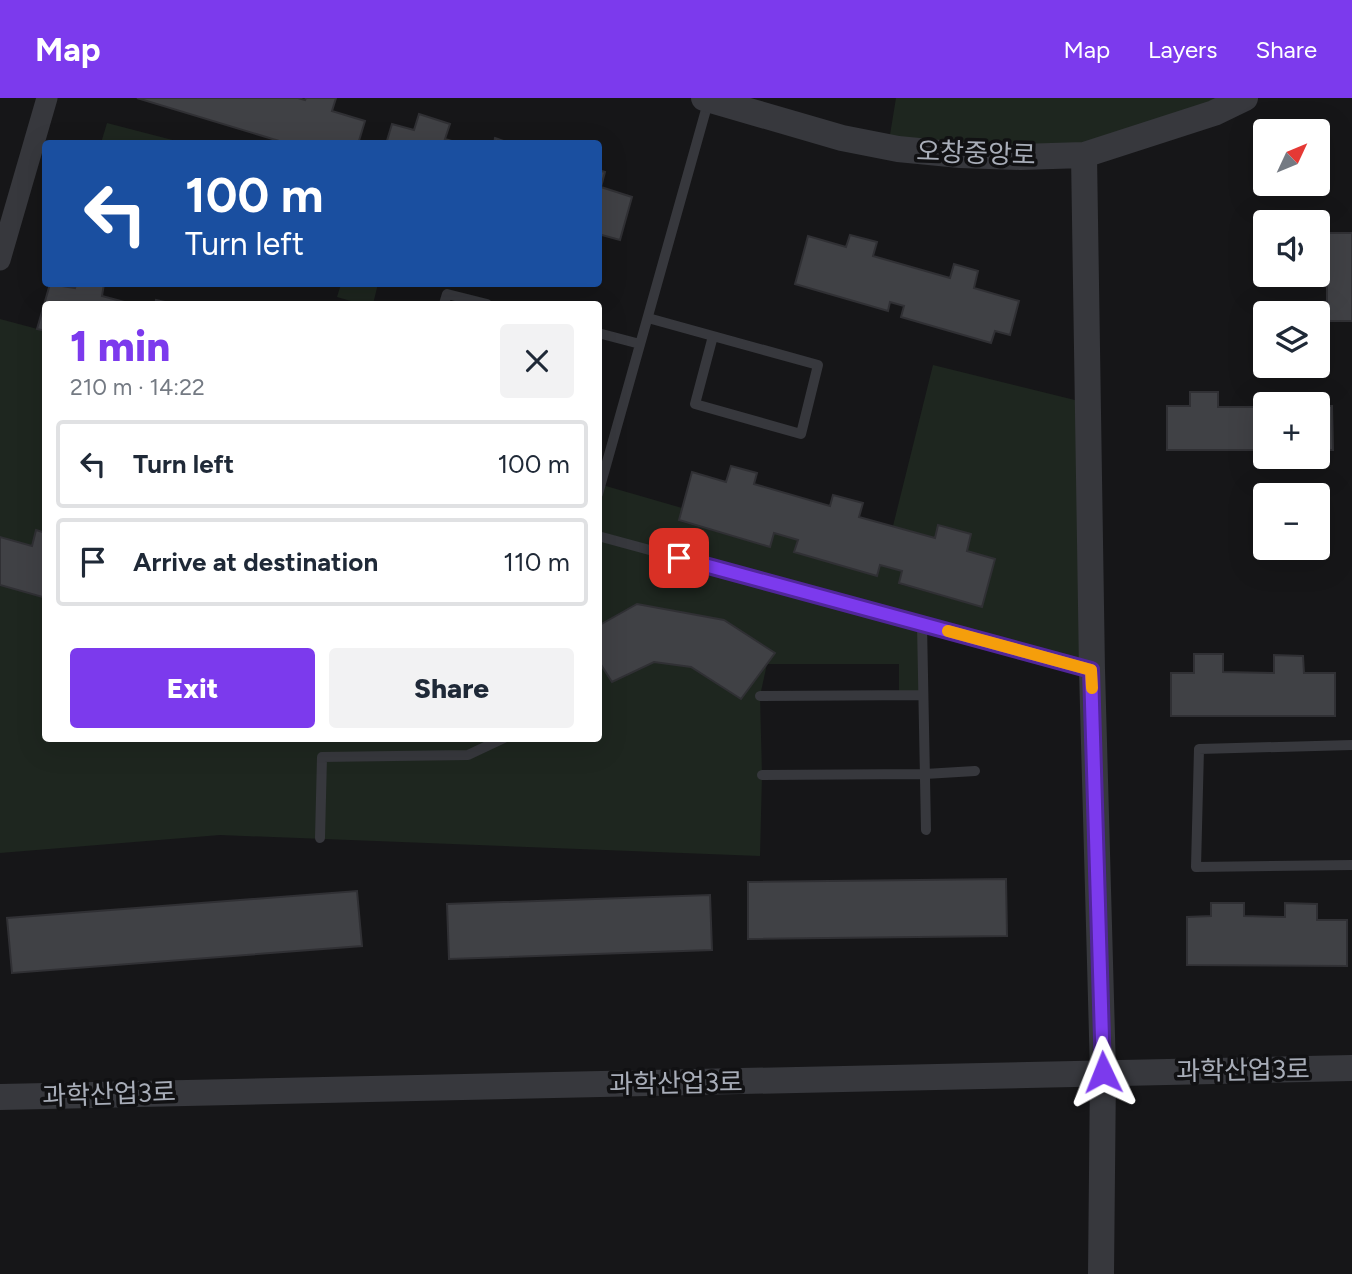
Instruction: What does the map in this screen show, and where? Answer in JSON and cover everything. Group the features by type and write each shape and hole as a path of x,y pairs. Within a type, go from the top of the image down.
{"street":[{"path":"0,260 47,98"},
{"name":"오창중앙로","path":"707,98 842,138 898,149 1020,157 1084,155 1214,113 1245,98"},
{"path":"1084,155 1091,670 1103,1072 1101,1274"},
{"name":"과학산업3로","path":"0,1097 1352,1068"}],"lane":[{"path":"602,480 707,98"},
{"path":"447,294 475,301"},
{"path":"648,318 818,365 801,434 695,404 713,336"},
{"path":"602,334 640,344"},
{"path":"602,537 1091,670"},
{"path":"922,624 926,830"},
{"path":"761,696 923,695"},
{"path":"320,838 322,757 468,755 496,742"},
{"path":"1352,745 1199,749 1196,867 1352,865"},
{"path":"762,775 975,771"}],"shaded area":[{"path":"896,98 1245,98 1084,155 888,147"},
{"path":"107,123 172,140 102,140"},
{"path":"340,287 377,287 374,301 351,301 337,297"},
{"path":"0,319 42,330 42,742 602,742 602,485 682,508 679,521 769,547 774,533 798,540 795,552 876,576 880,565 902,571 899,584 981,607 995,559 967,551 971,534 939,525 935,538 893,526 933,365 1087,403 1092,670 922,624 923,695 899,695 899,664 767,664 760,696 760,856 220,835 0,853"}],"building":[{"path":"137,98 336,98 332,111 365,121 359,140 276,140"},
{"path":"419,114 450,124 445,139 448,140 387,140 392,124 414,130"},
{"path":"602,187 632,197 620,240 602,235"},
{"path":"1330,233 1352,233 1352,321 1330,321 1330,301 1327,301 1327,287 1330,287"},
{"path":"850,235 877,242 873,256 950,278 954,264 978,271 974,288 1019,301 1010,335 995,331 991,343 901,317 904,306 890,302 888,311 795,284 808,236 846,247"},
{"path":"49,287 104,287 102,296 121,301 45,301"},
{"path":"42,312 42,330 37,329"},
{"path":"1190,392 1218,392 1218,407 1253,407 1253,450 1167,450 1167,406 1190,406"},
{"path":"1330,406 1332,406 1333,450 1330,450"},
{"path":"731,466 757,473 754,484 830,506 833,495 863,503 859,517 935,538 938,525 971,534 967,551 995,559 982,607 899,583 902,571 880,565 877,576 794,552 798,540 774,533 770,547 679,520 692,472 726,482"},
{"path":"36,530 42,532 42,597 0,585 0,537 32,546"},
{"path":"637,604 724,620 775,653 741,699 691,667 654,662 612,682 602,666 602,624"},
{"path":"1194,654 1223,654 1223,672 1274,673 1274,655 1303,656 1304,673 1335,673 1335,716 1171,716 1171,673 1194,673"},
{"path":"1006,879 1007,936 748,939 748,882"},
{"path":"357,891 362,946 12,973 7,918"},
{"path":"710,895 712,950 449,959 447,904"},
{"path":"1211,903 1244,903 1244,916 1285,917 1285,903 1317,904 1317,920 1347,920 1347,966 1187,965 1187,917 1211,916"}],"slow traffic":[{"path":"948,631 1091,670 1092,688"}],"route":[{"path":"679,558 1091,670 1103,1072"}]}
